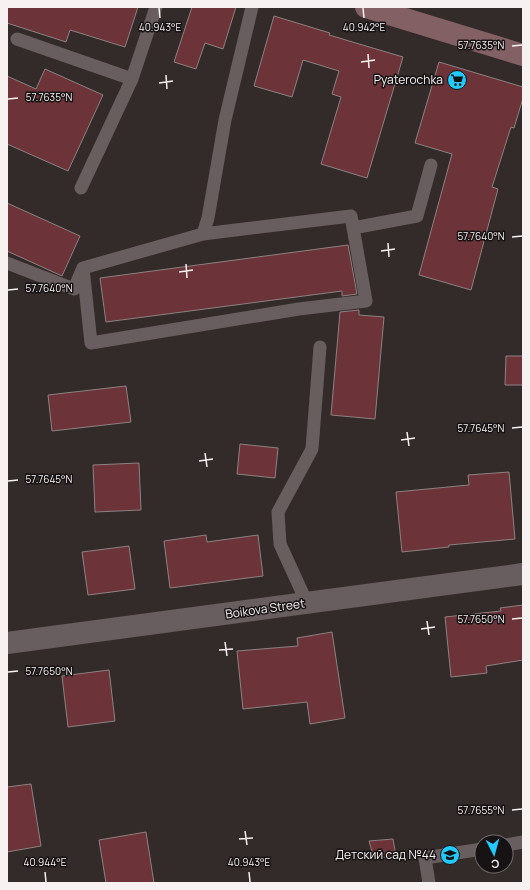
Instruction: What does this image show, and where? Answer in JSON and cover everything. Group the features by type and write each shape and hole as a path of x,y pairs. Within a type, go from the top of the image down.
{"main road":[{"path":"379,9 523,55"}],"street":[{"name":"Boikova Street","path":"7,643 523,574"}],"lane":[{"path":"81,188 132,79 156,7"},
{"path":"203,234 208,218 225,120 252,7"},
{"path":"18,39 132,79"},
{"path":"353,228 417,216 431,165"},
{"path":"351,216 366,301 299,310 91,343 83,268 203,234 351,216"},
{"path":"7,263 74,289 83,268"},
{"path":"307,603 280,544 278,512 312,449 320,347"},
{"path":"429,883 425,858 474,850"}],"building":[{"path":"7,7 138,7 125,47 70,30 66,42 7,23"},
{"path":"192,7 236,7 223,49 205,43 196,69 174,62"},
{"path":"274,16 330,33 329,35 403,57 367,178 321,164 341,97 332,94 339,71 303,60 292,97 254,86"},
{"path":"439,62 523,87 523,98 514,128 511,127 492,187 498,189 471,290 419,275 452,154 415,143"},
{"path":"45,69 103,95 68,171 7,144 7,76 36,89"},
{"path":"7,203 80,236 62,276 7,251"},
{"path":"348,245 357,294 342,296 342,291 106,322 100,278"},
{"path":"359,310 359,315 384,317 375,419 331,415 340,312"},
{"path":"506,356 523,356 523,385 505,385"},
{"path":"126,386 131,422 52,431 48,395"},
{"path":"240,444 278,448 275,478 237,474"},
{"path":"139,463 141,510 95,512 93,465"},
{"path":"509,472 515,539 449,545 449,547 402,552 396,492 469,485 468,475"},
{"path":"206,535 207,542 258,535 263,576 170,588 164,541"},
{"path":"129,546 135,589 88,595 82,552"},
{"path":"523,605 523,660 486,666 487,673 451,677 445,617 501,611 500,608"},
{"path":"332,632 345,718 310,724 307,702 243,709 237,651 298,646 297,638"},
{"path":"109,670 115,721 68,727 62,676"},
{"path":"31,784 41,846 7,852 7,787"},
{"path":"146,832 154,883 106,883 99,840"},
{"path":"393,839 396,856 374,858 369,841"}],"place":[{"name":"Pyaterochka","path":"457,80"},
{"name":"Детский сад №44","path":"450,855"}]}
